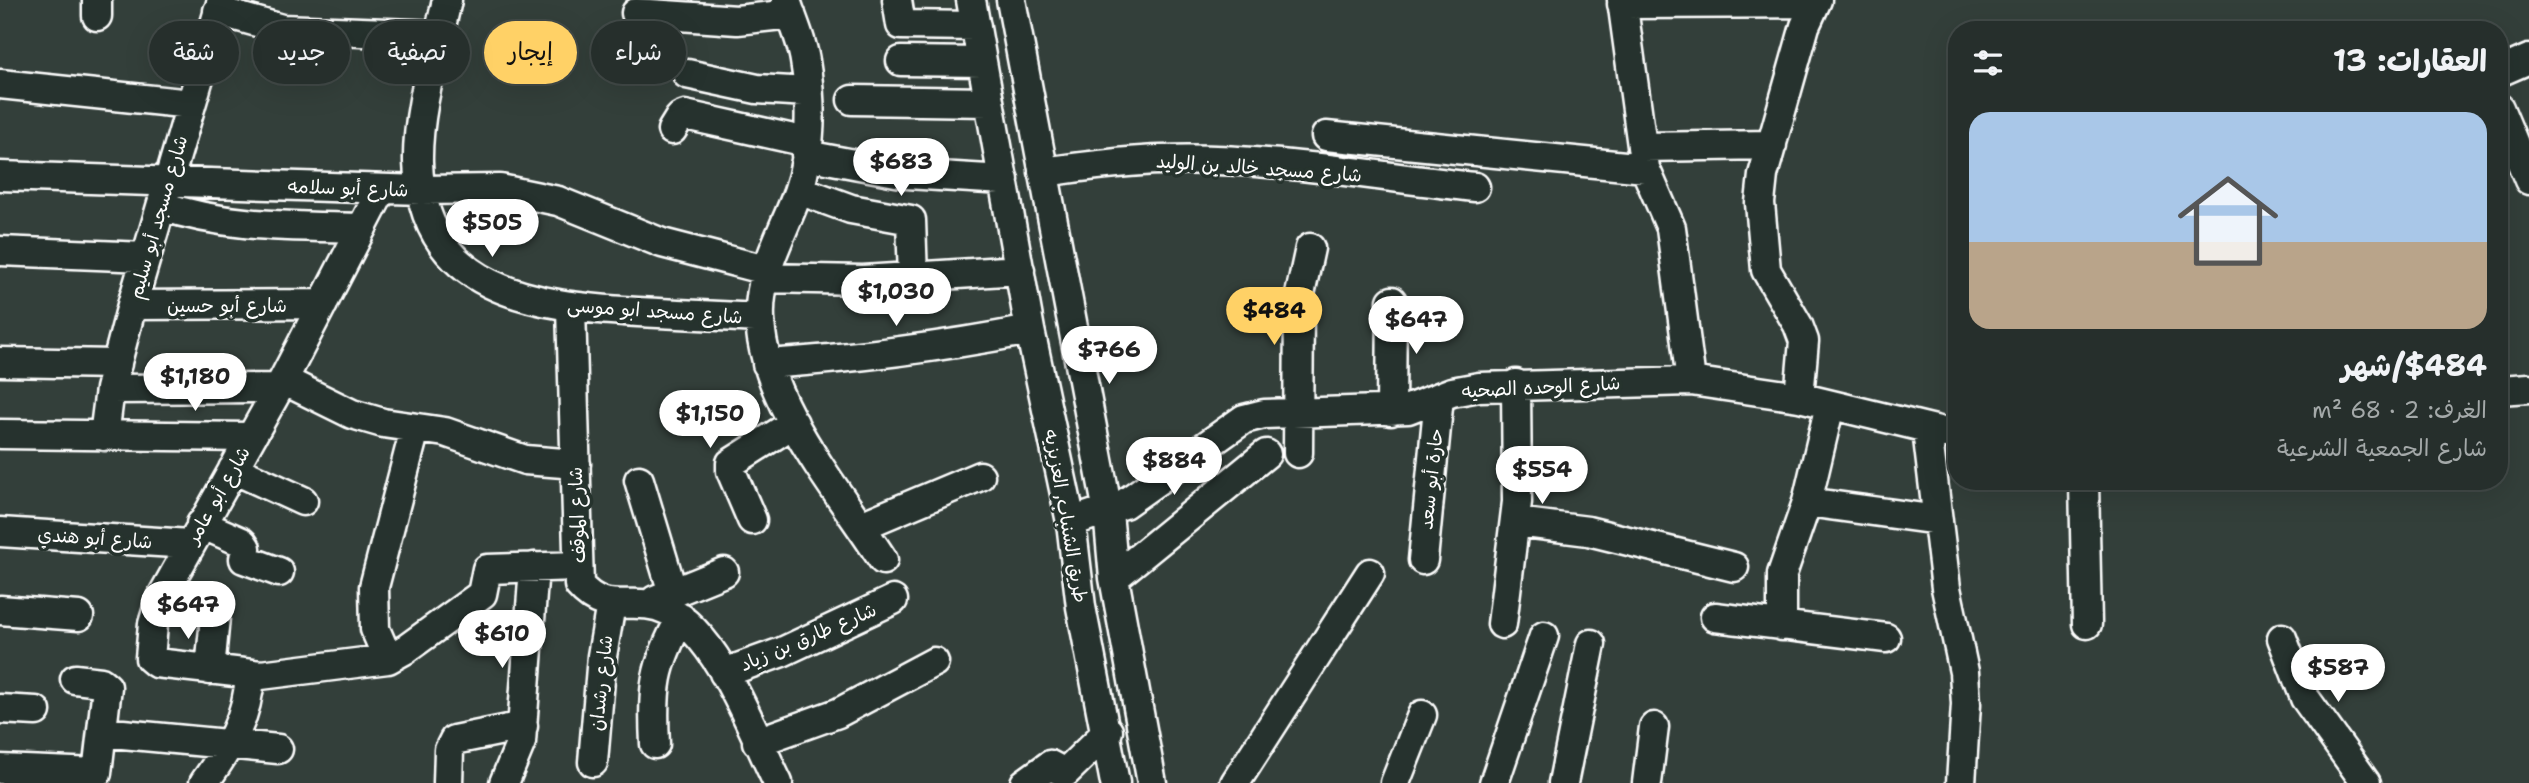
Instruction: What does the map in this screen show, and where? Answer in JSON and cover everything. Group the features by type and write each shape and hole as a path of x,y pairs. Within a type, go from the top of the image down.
{"street":[{"name":"شارع مسجد ابو موسى","path":"443,21 447,0"},
{"path":"897,0 901,24 974,13"},
{"name":"طريق الشنباب, العزيزيه","path":"1011,0 1108,512 1114,578 1152,783"},
{"path":"1691,381 1671,228 1643,158 1622,2 1816,2 1805,26 1772,145 1760,203 1766,270 1798,325 1804,341 1799,397"},
{"path":"220,6 282,29 364,32"},
{"name":"شارع مسجد أبو سليم","path":"104,436 113,376 132,305 220,6"},
{"path":"636,13 737,20 788,7 805,58 808,92 806,148 799,190 765,274 760,318 768,364 783,407 883,560"},
{"name":"طريق الشنباب, العزيزيه","path":"974,13 1030,330 1071,522 1081,607 1108,731 1115,783"},
{"path":"2508,68 2529,59"},
{"path":"901,61 982,62"},
{"path":"687,74 757,89 808,92"},
{"path":"0,84 191,104"},
{"name":"شارع مسجد ابو موسى","path":"430,84 420,130 421,190 435,232 462,267 500,290 571,308 760,318"},
{"path":"852,100 989,102"},
{"path":"672,130 680,117 685,115 907,174 1003,180"},
{"path":"2508,130 2529,180"},
{"path":"1326,135 1643,158 1772,145"},
{"name":"شارع مسجد خالد بن الوليد","path":"1044,172 1139,161 1185,160 1475,187"},
{"name":"شارع أبو سلامه","path":"0,176 165,195 382,189 500,189 558,201 662,243 765,274 913,278 1020,270"},
{"name":"شارع أبو عامر","path":"210,670 156,663 150,658 153,624 161,598 281,384 382,189"},
{"path":"799,190 851,209 911,220 913,278"},
{"path":"165,195 191,216 240,224 362,228"},
{"path":"1298,453 1299,299 1310,248"},
{"path":"0,251 146,257"},
{"path":"1391,411 1392,301"},
{"name":"شارع أبو حسين","path":"132,305 323,304"},
{"name":"شارع الموقف","path":"571,308 579,585 592,600 611,604 677,605 723,673 778,783"},
{"path":"768,364 933,348 1030,330"},
{"path":"0,362 113,376 281,384 352,414 415,429 445,432 524,460 576,464"},
{"name":"شارع الوحده الصحيه","path":"1071,522 1124,505 1244,419 1264,414 1391,411 1416,407 1465,389 1516,384 1691,381 1799,397 1948,434"},
{"path":"1503,624 1516,522 1519,441 1516,384"},
{"path":"2508,389 2529,388"},
{"name":"حارة أبو سعد","path":"1423,560 1439,397"},
{"path":"1782,625 1782,574 1807,502 1830,405"},
{"path":"752,520 731,471 731,463 794,424"},
{"path":"1052,435 1092,426"},
{"path":"388,659 375,629 374,587 415,429"},
{"path":"1927,430 1946,588 1964,672 1966,704 1961,783"},
{"path":"0,434 251,437"},
{"path":"1114,578 1266,454"},
{"path":"233,469 303,501"},
{"path":"861,526 980,476"},
{"path":"639,480 677,605 657,667 653,689 655,744"},
{"path":"2084,490 2087,624"},
{"path":"1807,502 1938,520"},
{"path":"1516,522 1588,531 1734,567"},
{"name":"شارع أبو هندي","path":"0,532 196,534"},
{"path":"196,534 242,542 246,548 244,559 279,572"},
{"path":"215,617 210,670 250,675 388,659 482,594 488,569 578,566"},
{"path":"504,783 517,756 523,726 534,567"},
{"path":"677,605 724,572"},
{"path":"1235,783 1370,573"},
{"name":"شارع طارق بن زياد","path":"723,673 782,652 893,600"},
{"name":"شارع رشدان","path":"593,762 600,669 611,604"},
{"path":"0,610 79,616"},
{"path":"1715,617 1886,638"},
{"path":"1494,783 1544,636"},
{"path":"2282,638 2305,698 2366,783"},
{"path":"1563,783 1591,643"},
{"path":"757,742 838,713 934,662"},
{"path":"204,783 242,723 249,699 250,675"},
{"path":"0,769 93,775 99,770 107,687 101,682 75,679"},
{"path":"0,709 36,711"},
{"path":"1395,783 1422,715"},
{"path":"448,783 449,750 454,740 523,726"},
{"path":"1647,783 1654,727"},
{"path":"1025,783 1052,764 1064,774 1108,731"},
{"path":"102,732 278,749"}]}
